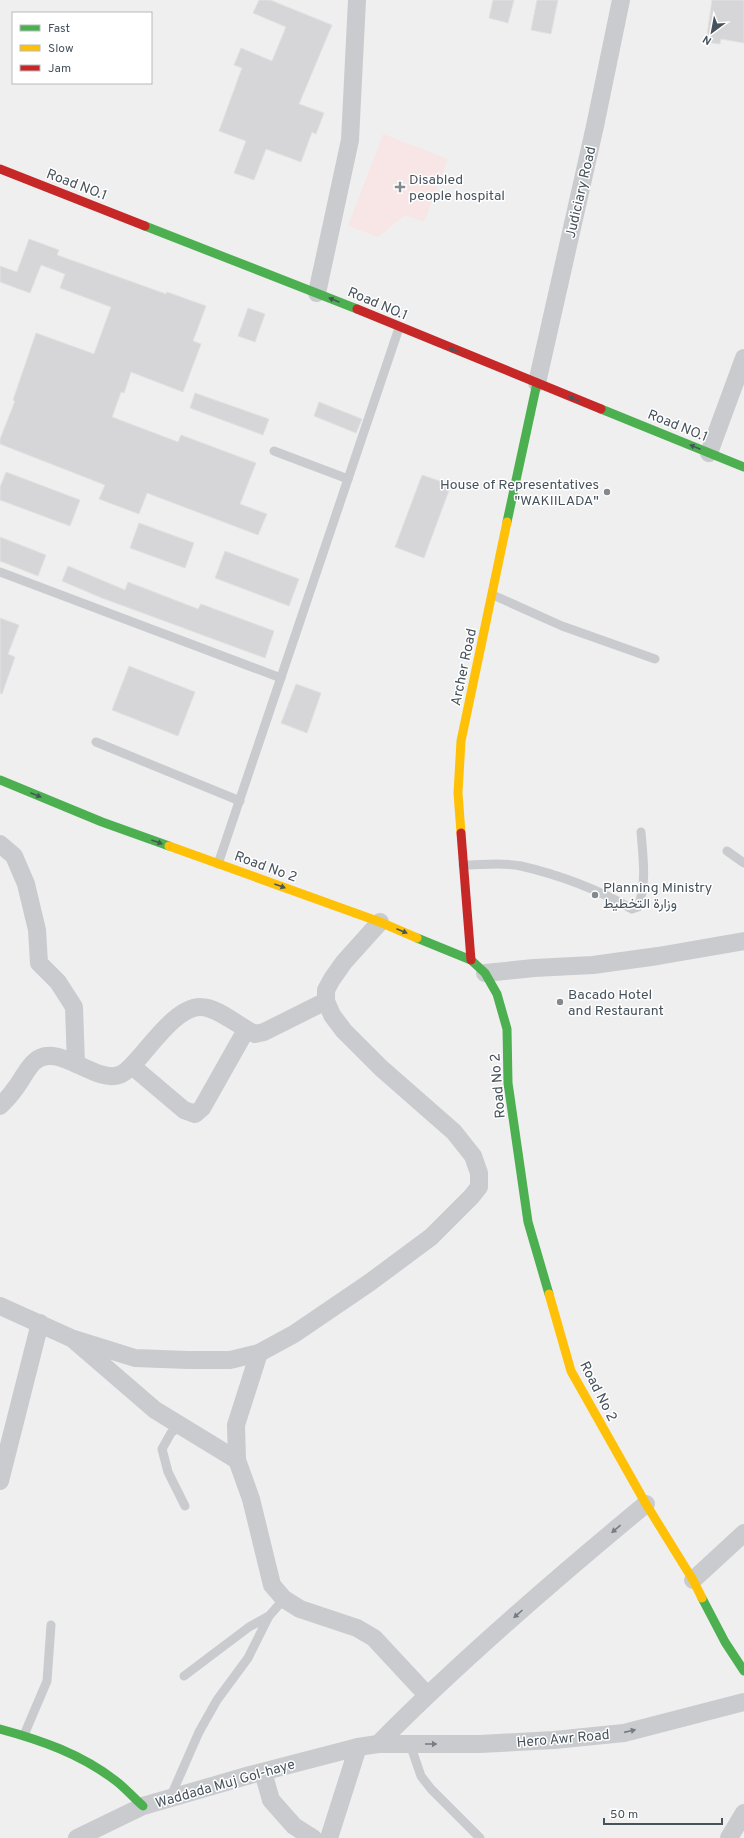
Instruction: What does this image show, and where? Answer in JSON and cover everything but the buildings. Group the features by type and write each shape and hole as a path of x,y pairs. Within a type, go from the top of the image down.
{"main road":[{"name":"Road NO.1","path":"0,169 317,293 399,328 744,467"},
{"name":"Archer Road","path":"471,960 458,793 461,741 537,383"},
{"name":"Road No 2","path":"0,780 102,822 380,922 471,960 485,973 497,994 507,1029 508,1083 528,1222 571,1371 646,1504 693,1580 725,1642 744,1671"},
{"path":"0,1729 24,1735 77,1756 116,1781 143,1806"}],"street":[{"path":"317,293 350,140 357,0"},
{"name":"Judiciary Road","path":"537,383 595,126 621,0"},
{"path":"708,453 744,358"},
{"path":"0,844 14,856 26,884 37,930 39,963 58,982 74,1007 76,1064"},
{"path":"0,1306 71,1338 135,1358 230,1360 259,1354 294,1334 431,1237 472,1197 478,1187 479,1173 473,1156 454,1132 382,1068 344,1031 332,1015 326,1001 326,990 332,979 344,962 380,922"},
{"path":"485,973 601,964 744,941"},
{"path":"0,1106 14,1091 34,1062 42,1058 56,1056 111,1077 120,1075 132,1066 177,1016 187,1009 201,1007 213,1011 255,1034 264,1032 326,1001"},
{"path":"132,1066 184,1110 195,1114 202,1108 246,1030"},
{"path":"0,1482 40,1323"},
{"path":"71,1338 132,1391 180,1426 237,1460"},
{"path":"259,1354 236,1425 237,1460 251,1499 272,1585 284,1599 300,1609 357,1628 374,1638 427,1695"},
{"path":"378,1744 427,1695 592,1548 646,1504"},
{"path":"693,1580 744,1533"},
{"name":"Hero Awr Road","path":"378,1744 480,1744 554,1740 624,1732 744,1702"},
{"name":"Waddada Muj Gol-haye","path":"77,1838 143,1806 263,1772 358,1747 378,1744"},
{"path":"329,1838 358,1747"},
{"path":"263,1772 271,1800 294,1826 312,1838"},
{"path":"729,1838 744,1813"}],"lane":[{"path":"218,864 399,328"},
{"path":"274,451 348,479"},
{"path":"0,572 281,678"},
{"path":"493,595 562,626 655,659"},
{"path":"96,742 240,801"},
{"path":"463,865 504,864 521,866 576,882 612,897 632,909 638,908 641,901 644,876 641,832"},
{"path":"727,851 744,863"},
{"path":"180,1426 171,1433 162,1449 168,1472 185,1506"},
{"path":"170,1798 199,1732 218,1700 248,1658 269,1616 284,1599"},
{"path":"184,1676 248,1627 269,1616"},
{"path":"24,1735 47,1681 51,1625"},
{"path":"410,1744 421,1776 480,1838"}],"shaded area":[{"name":"Disabled people hospital","path":"383,134 448,159 424,222 405,215 378,237 348,226"}],"traffic: fast":[{"path":"145,226 357,309"},
{"path":"507,522 537,383"},
{"path":"601,409 744,467"},
{"path":"0,780 102,822 169,846"},
{"path":"417,938 471,960 485,973 497,994 507,1029 508,1083 528,1222 549,1294"},
{"path":"702,1598 725,1642 744,1671"},
{"path":"0,1729 45,1743 89,1763 116,1781 143,1806"}],"traffic: slow":[{"path":"461,833 458,793 461,741 507,522"},
{"path":"169,846 380,922 417,938"},
{"path":"549,1294 571,1371 646,1504 693,1580 702,1598"}],"traffic: jam":[{"path":"0,169 145,226"},
{"path":"357,309 601,409"},
{"path":"461,833 471,960"}],"place":[{"name":"Disabled people hospital","path":"400,187"},
{"name":"House of Representatives \"WAKIILADA\"","path":"607,492"},
{"name":"Planning Ministry وزارة التخطيط","path":"595,895"},
{"name":"Bacado Hotel and Restaurant","path":"560,1002"}]}
